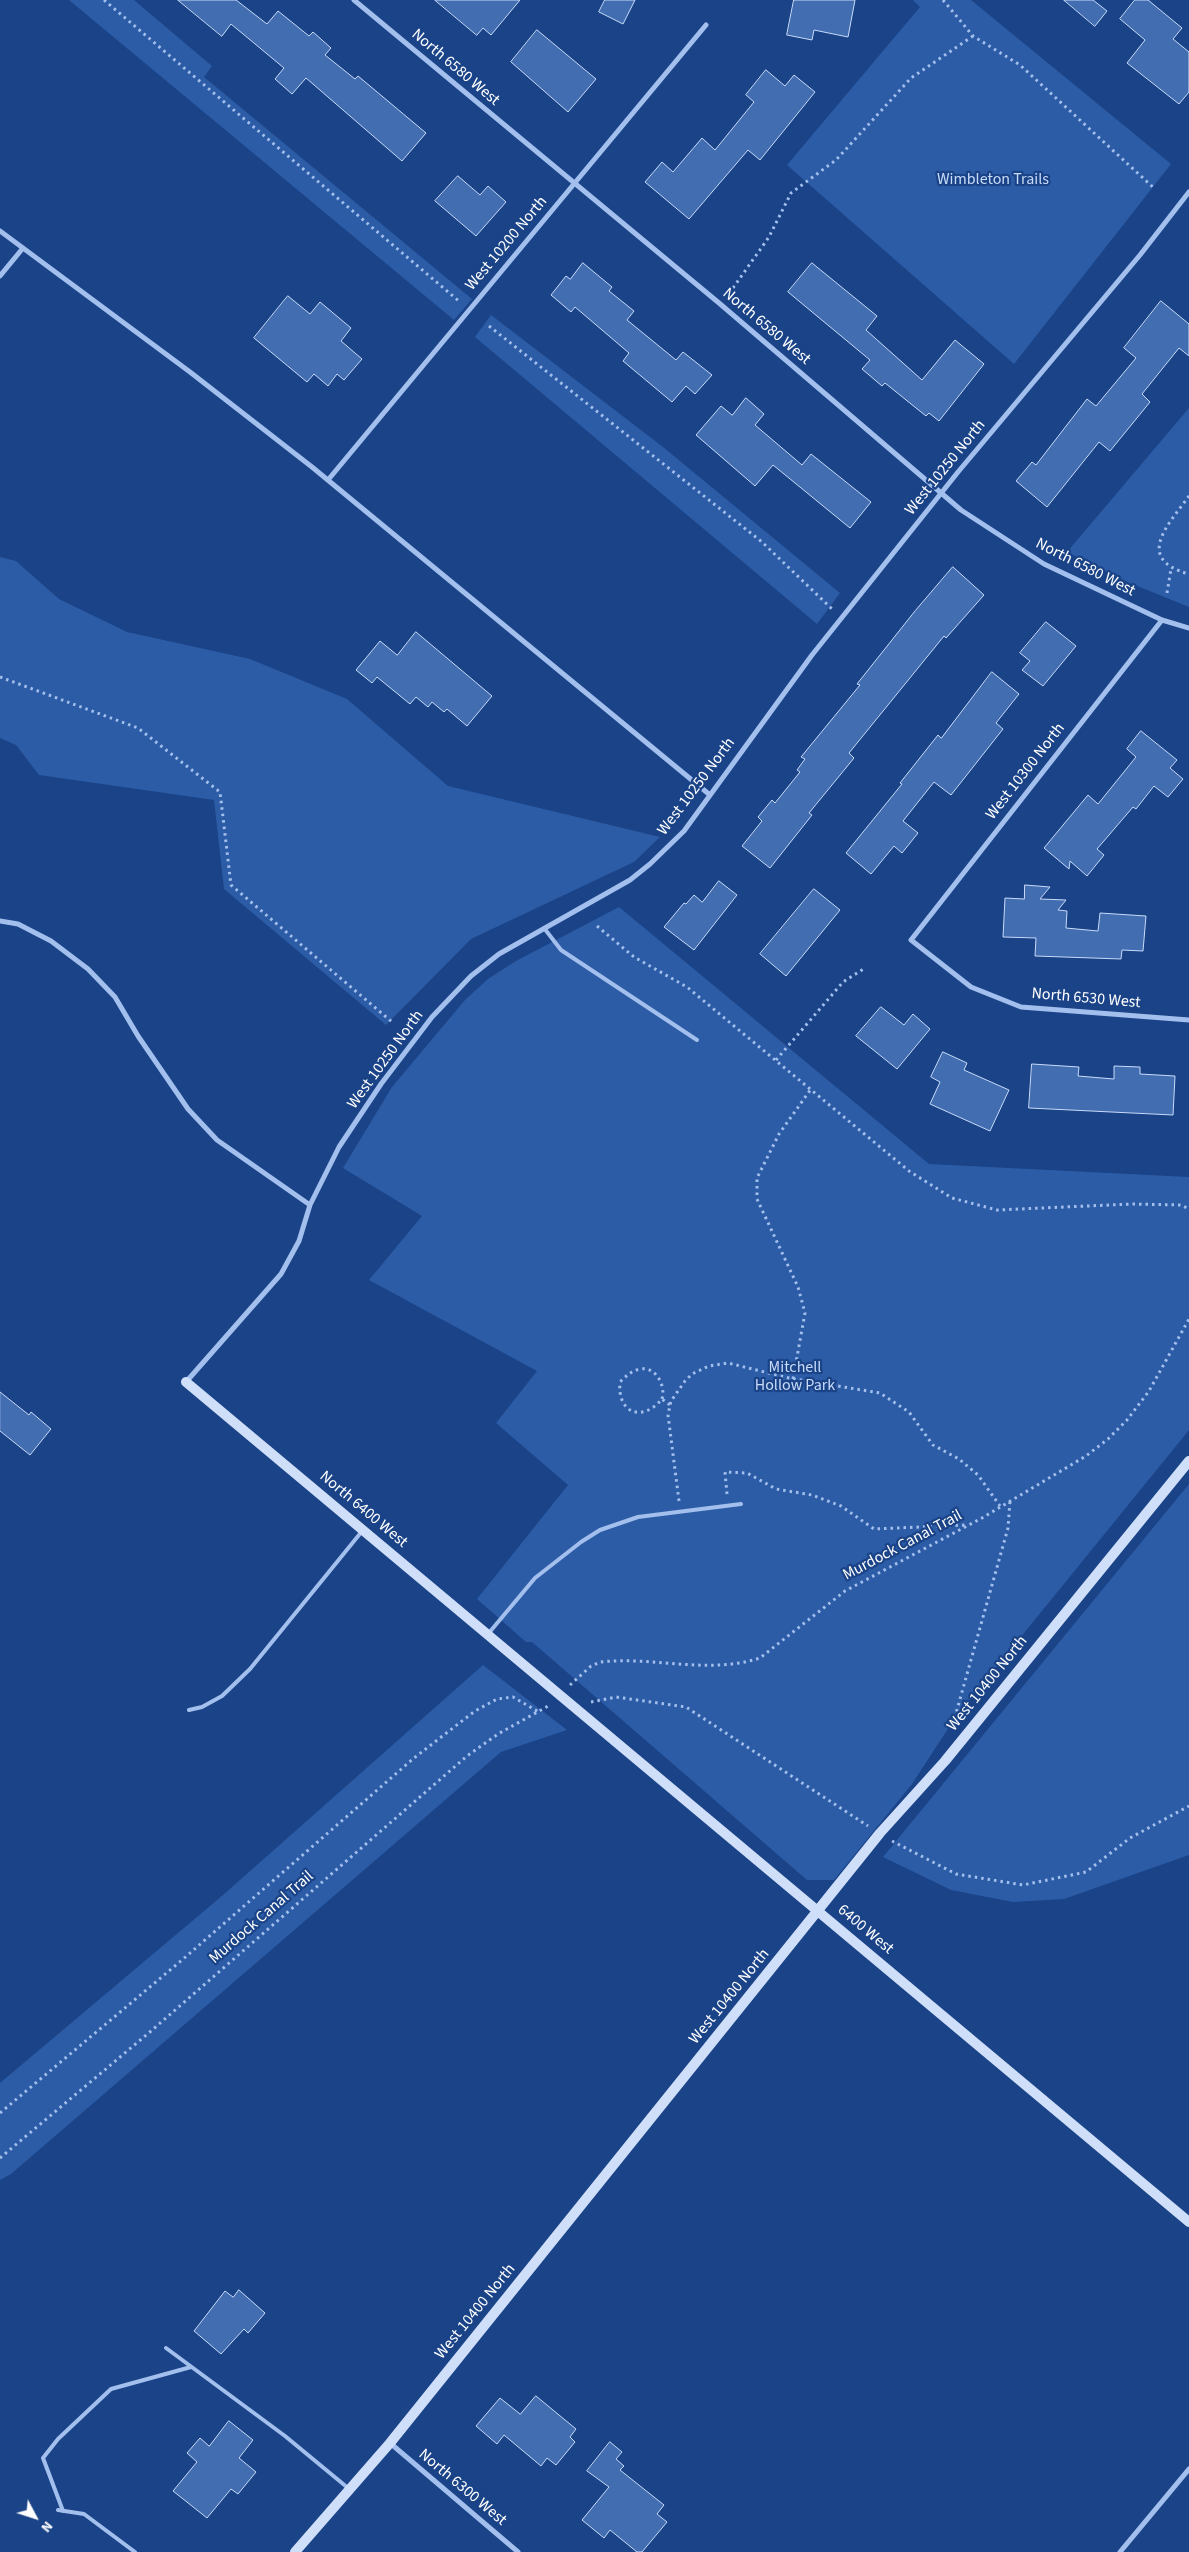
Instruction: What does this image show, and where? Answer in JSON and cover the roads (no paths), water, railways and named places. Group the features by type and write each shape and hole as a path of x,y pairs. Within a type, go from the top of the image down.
{"street":[{"name":"North 6580 West","path":"354,0 726,310 920,475 940,495 1044,564 1162,620 1189,628"},
{"name":"West 10200 North","path":"328,480 706,25"},
{"name":"West 10250 North","path":"186,1382 281,1274 299,1241 310,1205 339,1147 381,1084 432,1017 471,976 492,960 544,928 608,894 650,864 684,831 783,693 841,618 1189,192"},
{"path":"0,231 190,372 328,480 710,795"},
{"path":"0,276 23,248"},
{"name":"West 10300 North","path":"910,940 1162,620"},
{"path":"0,921 18,924 51,941 88,969 115,997 138,1036 188,1109 217,1140 310,1205"},
{"name":"North 6530 West","path":"910,940 971,987 1021,1007 1189,1020"},
{"name":"North 6400 West","path":"186,1382 520,1661"},
{"name":"West 10400 North","path":"296,2552 390,2443 880,1833 945,1762 1189,1461"},
{"name":"6400 West","path":"520,1661 1189,2222"},
{"name":"North 6300 West","path":"390,2443 518,2552"},
{"path":"1120,2552 1189,2469"}],"lane":[{"path":"544,928 561,950 697,1040"},
{"path":"488,1634 535,1578 581,1542 600,1530 638,1517 742,1504"},
{"path":"189,1710 202,1707 222,1696 250,1669 363,1530"},
{"path":"166,2348 285,2436 350,2489"},
{"path":"135,2552 84,2514 61,2510 43,2458 58,2438 111,2389 192,2367"}],"park label":[{"name":"Wimbleton Trails","path":"993,180"},
{"name":"Mitchell Hollow Park","path":"795,1377"}]}
